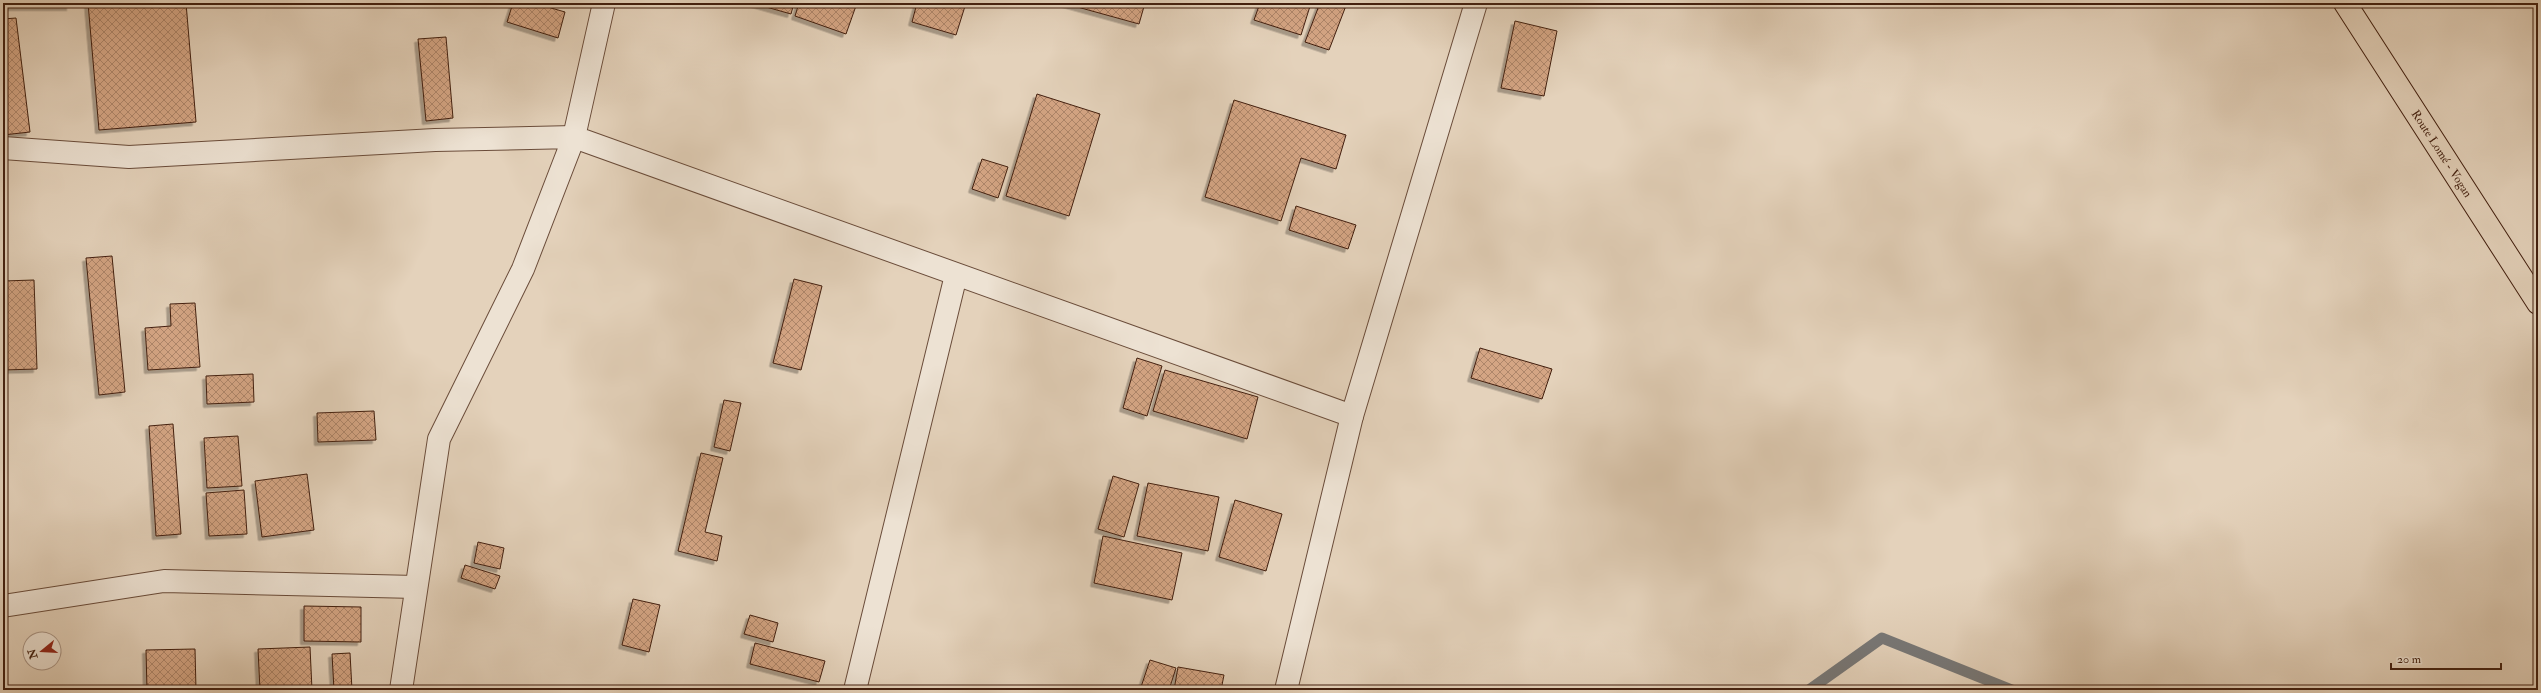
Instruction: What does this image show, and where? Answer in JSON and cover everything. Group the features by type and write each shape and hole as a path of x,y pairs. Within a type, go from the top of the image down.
{"main road":[{"name":"Route Lomé - Vogan","path":"2345,3 2538,303"}],"street":[{"path":"402,690 439,439 523,269 574,137 604,3"},
{"path":"1286,690 1352,416 1476,3"},
{"path":"3,148 128,158 435,140 574,137 1352,416"},
{"path":"854,690 956,275"},
{"path":"3,606 164,580 416,587"}],"building":[{"path":"3,3 70,3 70,7 3,7"},
{"path":"88,3 186,3 196,122 99,130"},
{"path":"513,3 534,3 565,12 558,38 507,22"},
{"path":"752,3 794,3 791,14"},
{"path":"799,3 857,3 846,34 795,16"},
{"path":"917,3 966,3 956,35 912,22"},
{"path":"1063,3 1145,3 1139,24"},
{"path":"1260,3 1311,3 1301,35 1254,20"},
{"path":"1320,3 1347,3 1329,50 1305,42"},
{"path":"16,18 30,132 3,135 3,19"},
{"path":"1515,21 1557,31 1544,96 1501,88"},
{"path":"446,37 453,118 426,121 418,39"},
{"path":"1037,94 1100,114 1069,216 1006,196"},
{"path":"1234,100 1346,135 1336,169 1301,158 1281,221 1205,197"},
{"path":"982,159 1008,167 998,198 972,189"},
{"path":"1296,206 1356,225 1348,249 1289,230"},
{"path":"112,256 125,392 99,395 86,258"},
{"path":"794,279 822,286 801,370 773,363"},
{"path":"34,280 37,369 3,370 3,281"},
{"path":"195,303 200,367 148,370 145,328 171,326 170,304"},
{"path":"1480,348 1552,369 1542,399 1471,378"},
{"path":"1137,358 1162,366 1147,416 1123,408"},
{"path":"1165,370 1258,397 1247,439 1153,411"},
{"path":"253,374 254,402 207,404 206,376"},
{"path":"724,400 741,403 730,451 714,447"},
{"path":"374,411 376,440 318,442 317,413"},
{"path":"173,424 181,534 156,536 149,426"},
{"path":"238,436 242,486 207,488 204,438"},
{"path":"701,453 723,458 705,532 722,536 717,561 678,551"},
{"path":"307,474 314,530 262,537 255,481"},
{"path":"1113,476 1139,484 1124,537 1098,529"},
{"path":"1148,483 1219,497 1208,551 1137,536"},
{"path":"244,490 247,534 209,536 206,493"},
{"path":"1235,500 1282,514 1266,571 1219,557"},
{"path":"1103,536 1182,553 1172,600 1094,583"},
{"path":"478,542 504,548 500,569 474,563"},
{"path":"465,565 500,576 495,589 461,578"},
{"path":"633,599 660,605 649,652 622,645"},
{"path":"304,606 361,607 361,642 304,641"},
{"path":"750,615 778,623 773,642 744,634"},
{"path":"755,643 825,661 819,682 750,664"},
{"path":"310,647 312,690 260,690 258,649"},
{"path":"195,649 196,690 147,690 146,650"},
{"path":"350,653 352,690 334,690 332,654"},
{"path":"1150,660 1176,668 1169,690 1140,690"},
{"path":"1178,667 1224,675 1221,690 1174,690"}],"waterway":[{"path":"1809,690 1882,638 2012,690"}]}
